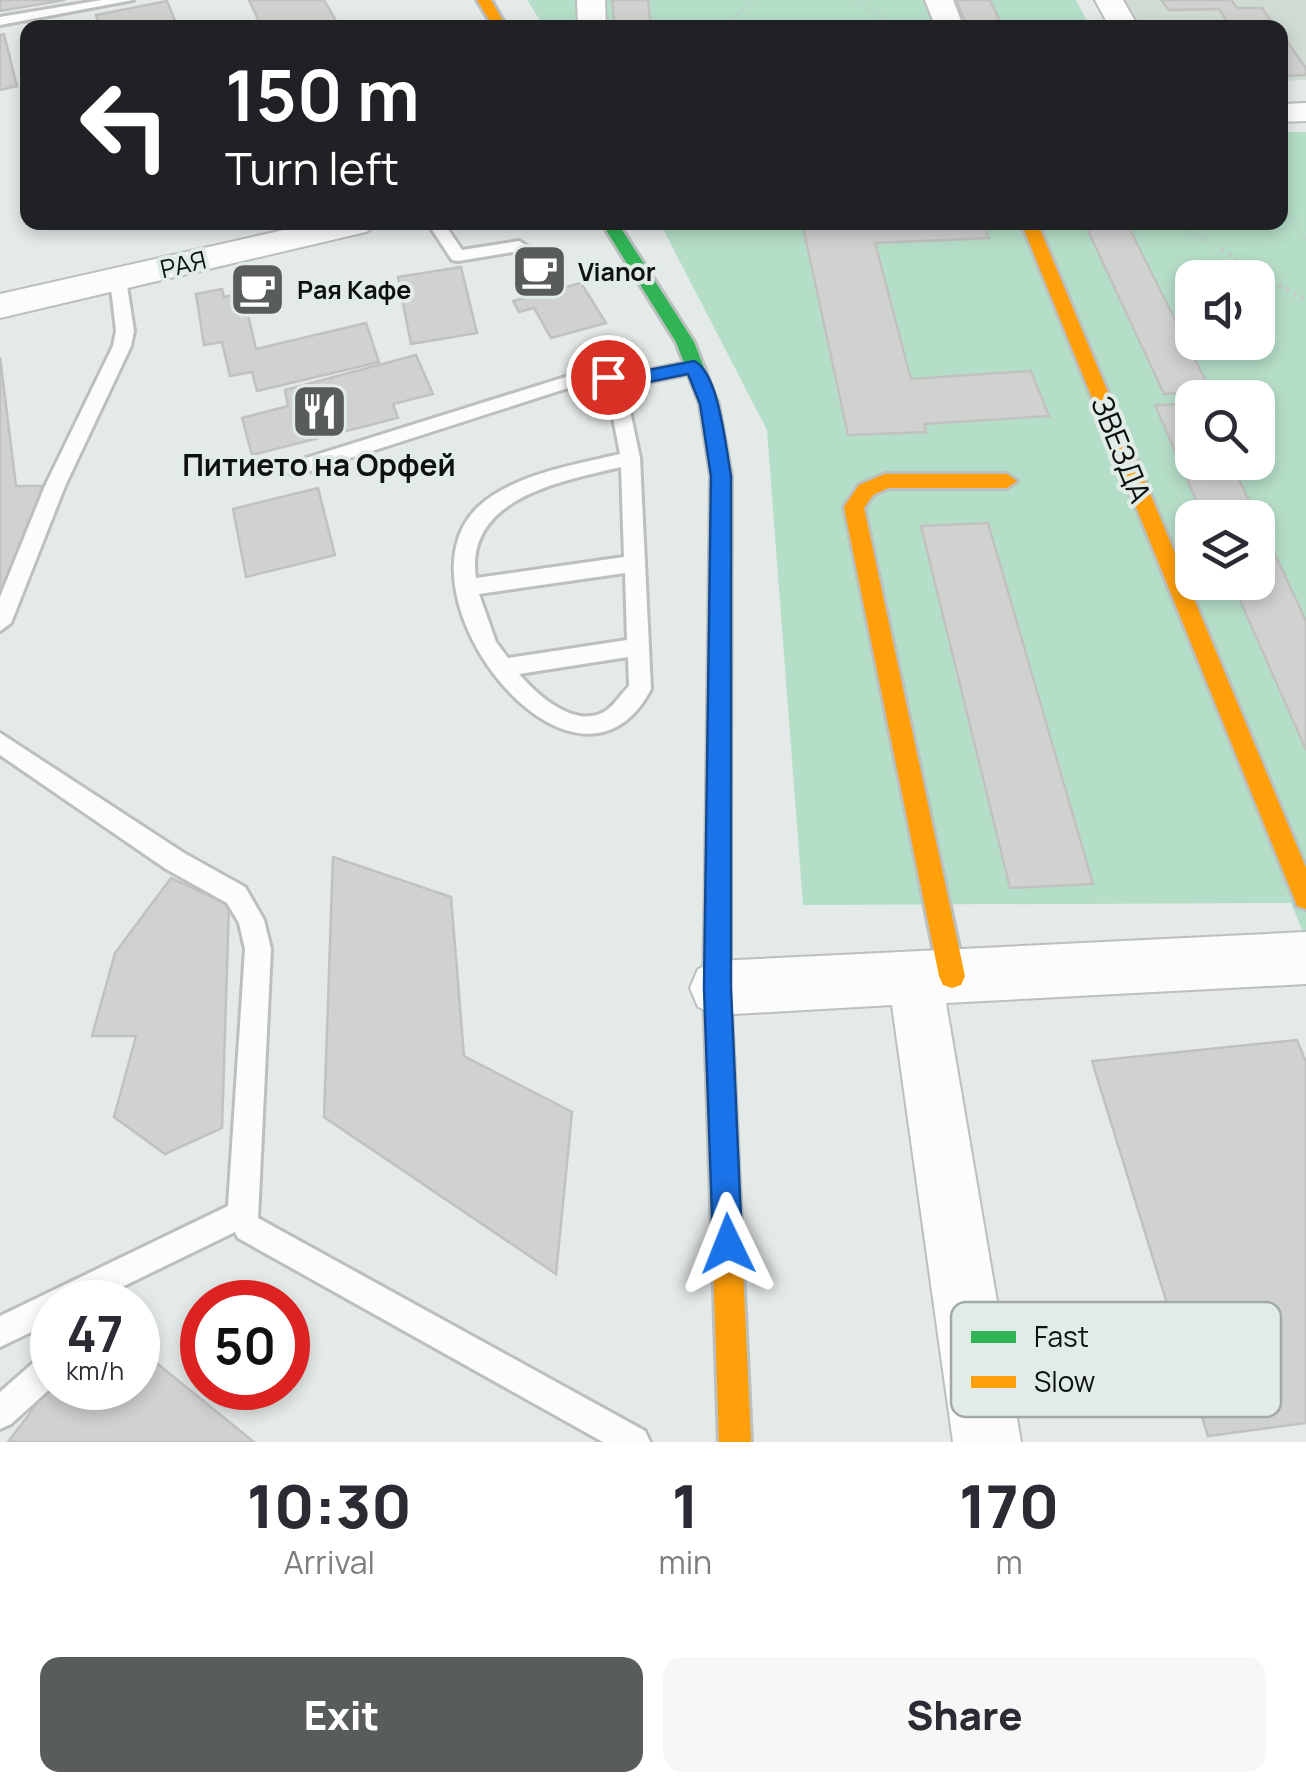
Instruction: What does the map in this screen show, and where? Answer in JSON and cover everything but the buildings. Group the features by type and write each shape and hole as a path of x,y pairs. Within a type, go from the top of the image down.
{"street":[{"name":"РАЯ","path":"0,306 331,230"},
{"path":"614,230 685,342 709,404 721,476 718,988 735,1442"},
{"name":"ЗВЕЗДА","path":"1032,230 1306,898"},
{"path":"971,1302 934,977 854,507 866,490 885,481 1007,481"},
{"path":"718,988 1306,958"},
{"path":"984,1417 987,1442"}],"lane":[{"path":"0,22 126,0"},
{"path":"440,230 458,256 519,246"},
{"path":"0,623 55,486 122,346 125,331 118,279"},
{"path":"294,469 594,374 615,383 694,367"},
{"path":"615,383 630,458 640,689 628,712 613,722 563,720 537,710 520,695 501,668 474,617 464,560 473,526 512,494 630,458"},
{"path":"466,588 636,563"},
{"path":"501,668 639,648"},
{"path":"0,742 175,861 236,895 246,907 258,949 242,1214 258,1237 634,1442"},
{"path":"118,1280 242,1214"},
{"path":"0,1332 30,1317"},
{"path":"0,1413 30,1386"}],"path":[{"path":"729,20 756,0"},
{"path":"853,0 884,20"},
{"path":"1288,210 1306,240"},
{"path":"1187,230 1306,301"}],"shaded area":[{"path":"1119,0 1306,0 1306,80 1288,81 1288,20 1131,20"}],"green space":[{"path":"527,0 1076,0 1086,20 540,20"},
{"path":"1288,132 1306,132 1306,939 1291,903 803,905 767,430 664,230 1288,230"}],"traffic: fast":[{"path":"614,230 685,342 709,404 721,476 718,871"}],"traffic: slow":[{"path":"484,0 496,20"},
{"path":"1032,230 1306,898"},
{"path":"952,976 854,507 866,490 885,481 1007,481"},
{"path":"718,871 717,988 735,1442"}],"place":[{"name":"Vianor","path":"539,271"},
{"name":"Рая Кафе","path":"258,289"},
{"name":"Питието на Орфей","path":"319,411"}],"route":[{"path":"608,377 615,383 694,367 709,404 721,476 718,988 728,1244"}]}
